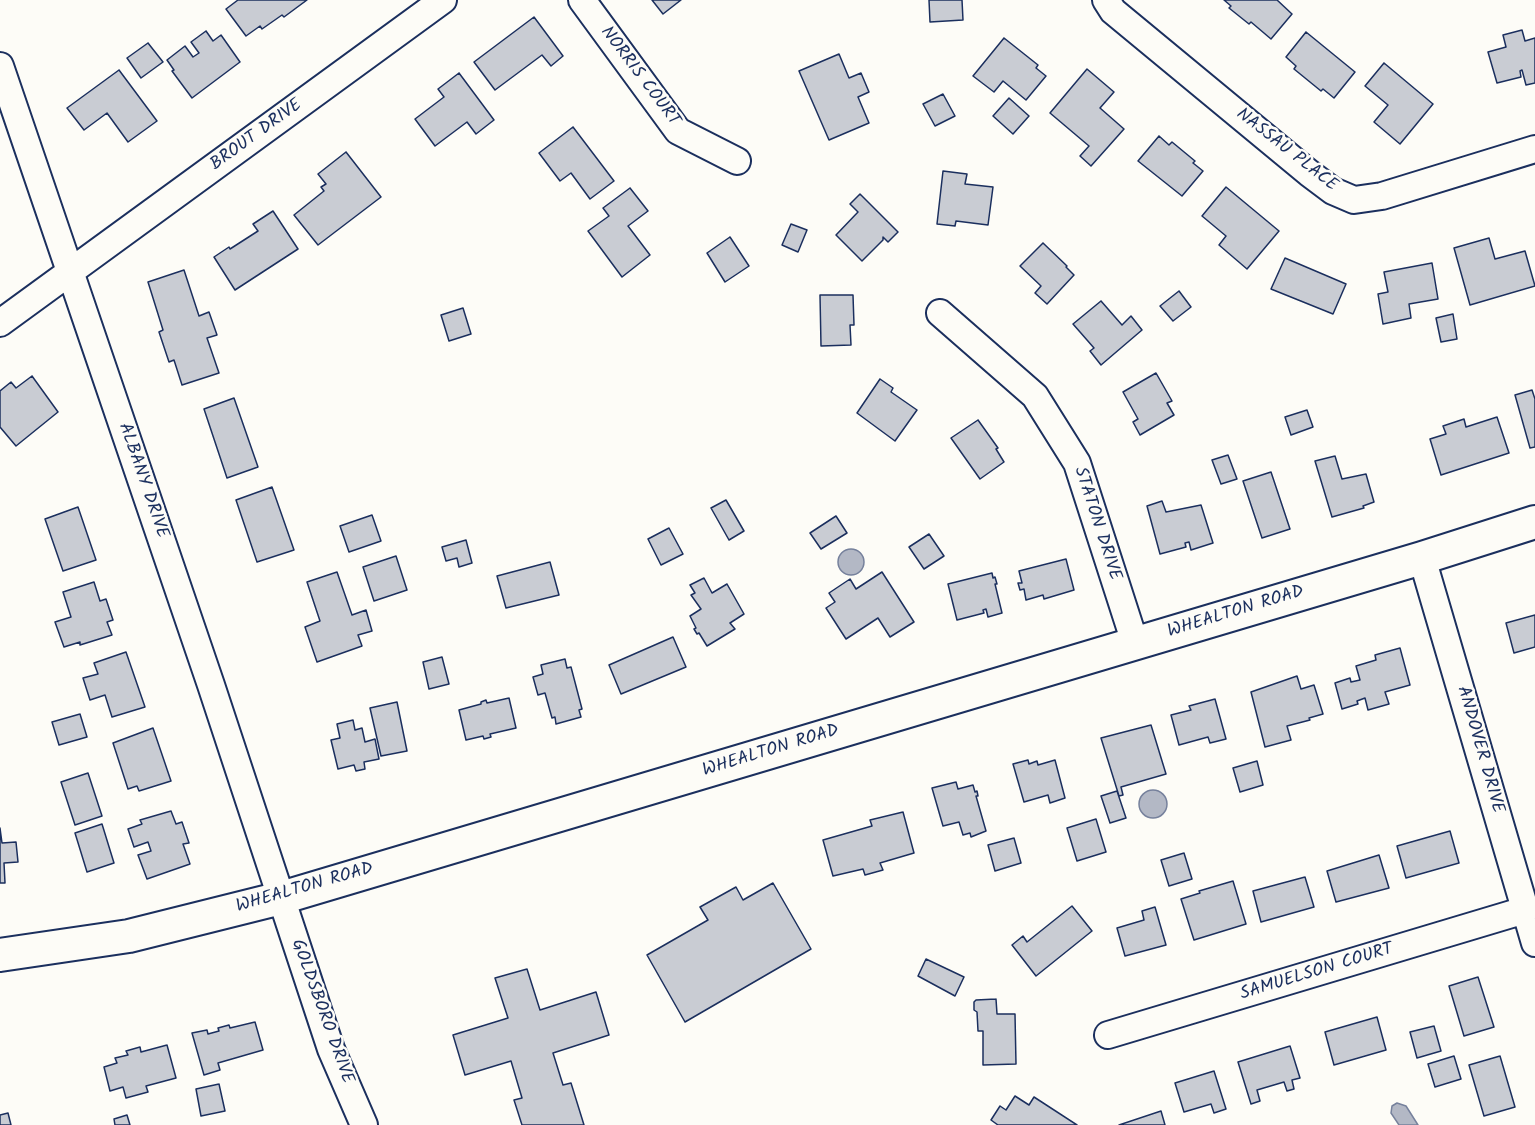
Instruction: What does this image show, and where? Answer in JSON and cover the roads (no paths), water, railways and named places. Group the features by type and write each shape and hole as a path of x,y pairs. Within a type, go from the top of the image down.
{"street":[{"name":"BROUT DRIVE","path":"0,322 443,0"},
{"name":"NORRIS COURT","path":"582,0 678,131 737,161"},
{"name":"NASSAU PLACE","path":"1106,0 1113,10 1309,173 1332,191 1354,200 1382,196 1535,148"},
{"name":"ALBANY DRIVE","path":"0,66 281,898"},
{"name":"STATON DRIVE","path":"940,313 1035,396 1077,463 1135,643"},
{"name":"WHEALTON ROAD","path":"0,955 129,936 281,898 1422,558 1535,522"},
{"name":"ANDOVER DRIVE","path":"1422,558 1535,943"},
{"name":"GOLDSBORO DRIVE","path":"281,898 332,1049 364,1125"},
{"name":"SAMUELSON COURT","path":"1108,1035 1526,910"}]}
